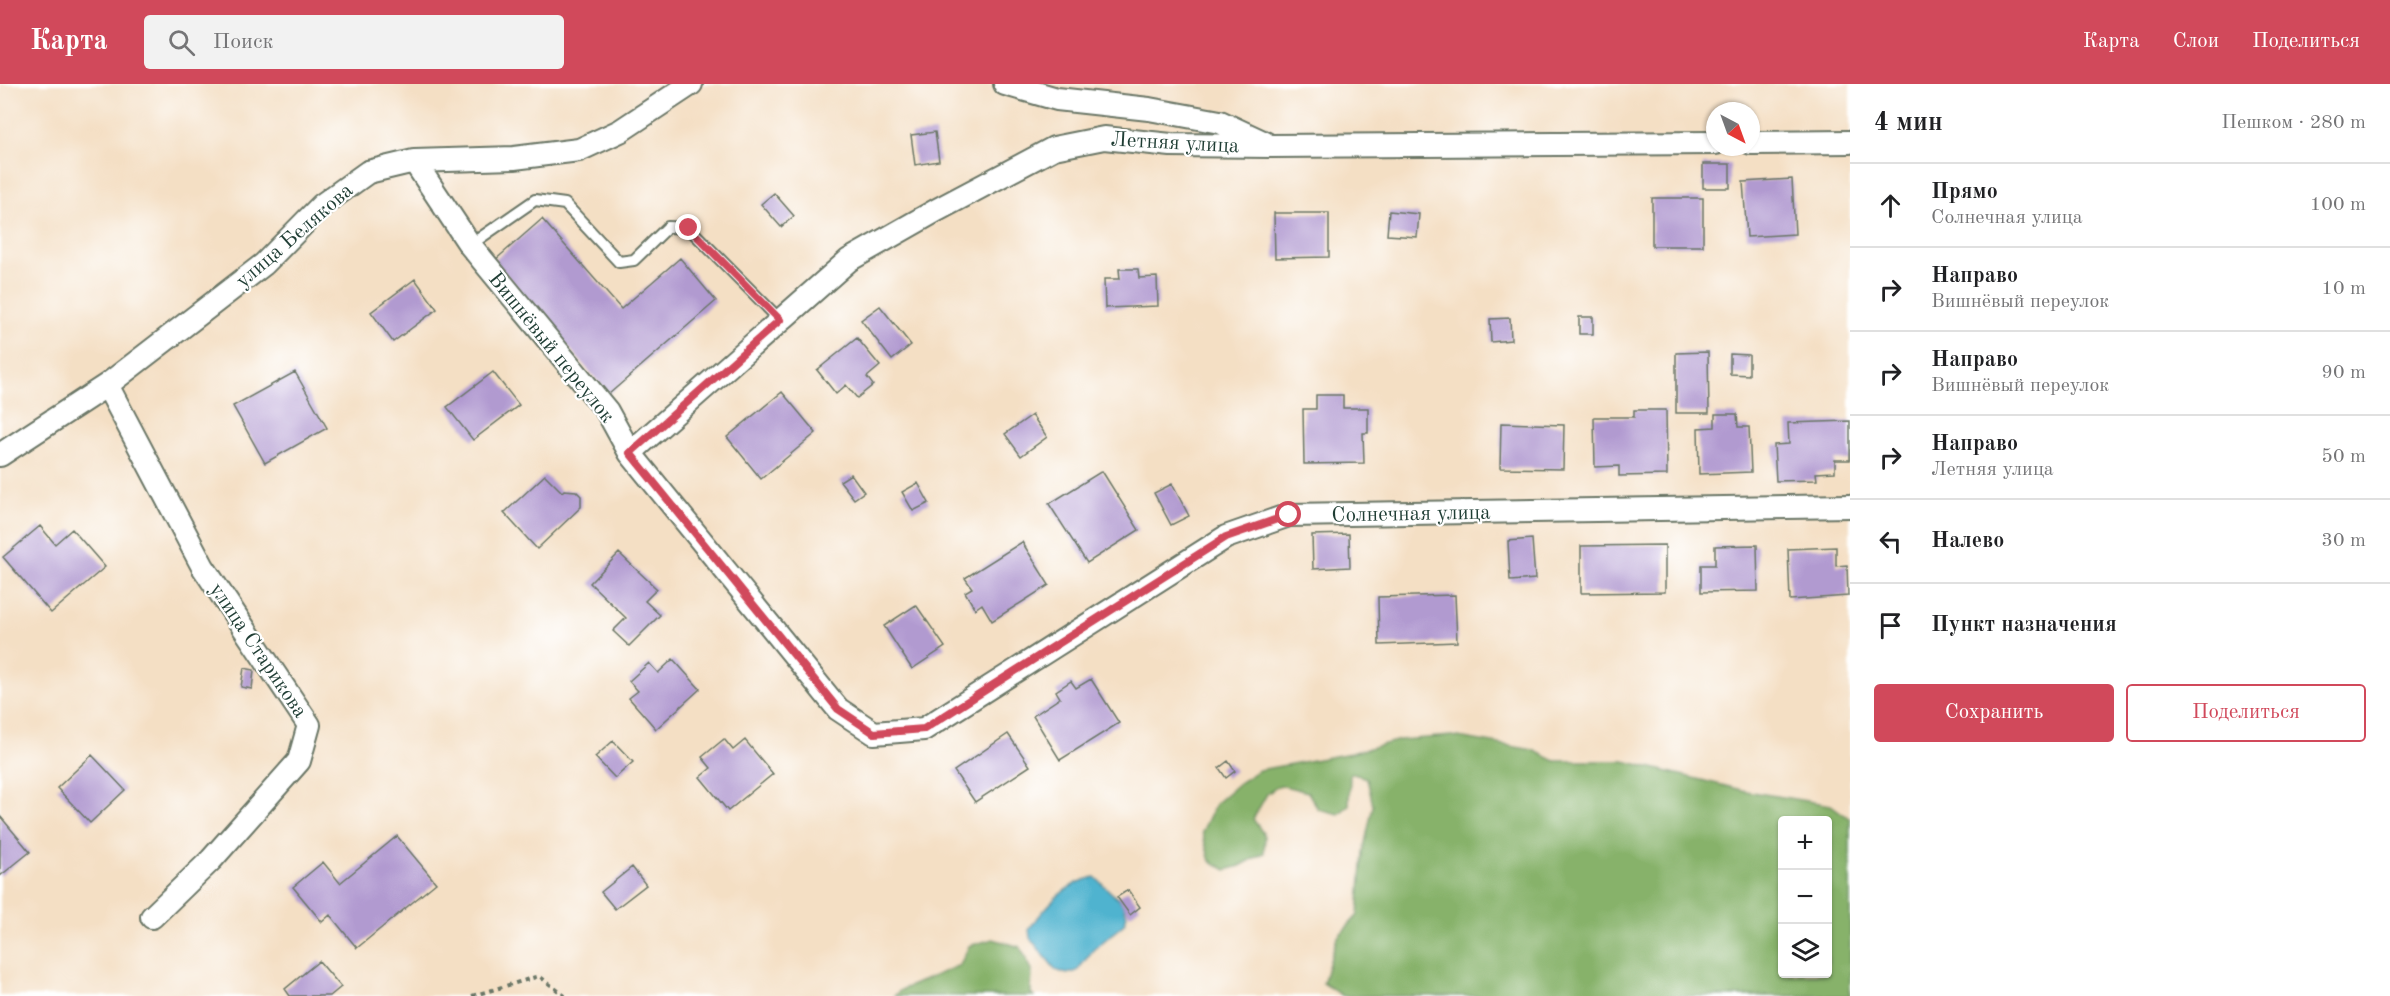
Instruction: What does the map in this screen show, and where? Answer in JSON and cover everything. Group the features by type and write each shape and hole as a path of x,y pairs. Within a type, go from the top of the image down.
{"street":[{"name":"улица Белякова","path":"0,455 107,385 264,264 322,205 368,172 414,161 514,158 579,150 620,131 691,84"},
{"path":"1005,84 1057,99 1149,109 1220,122 1271,146"},
{"name":"Летняя улица","path":"630,453 849,260 1054,148 1104,138 1171,145 1271,146 1706,143"},
{"path":"1760,143 1850,142"},
{"name":"Вишнёвый переулок","path":"414,161 470,245 607,411 630,453 838,709 874,733 924,729"},
{"name":"улица Старикова","path":"107,385 202,567 309,725 299,761 211,860 152,917"},
{"name":"Солнечная улица","path":"924,729 1226,537 1289,515 1850,506"}],"lane":[{"path":"470,245 535,200 565,204 619,262 633,260 668,227 689,228 780,320"}],"path":[{"path":"472,996 539,976 565,996"}],"green space":[{"path":"1452,736 1533,750 1555,761 1624,761 1746,791 1831,805 1850,819 1850,996 1343,996 1323,983 1337,938 1358,915 1363,852 1373,806 1367,778 1350,773 1349,805 1339,814 1318,809 1308,792 1280,785 1267,794 1253,819 1265,836 1264,853 1240,866 1226,870 1210,861 1202,832 1216,803 1239,783 1259,770 1351,753 1400,740"},
{"path":"993,939 1020,947 1032,970 1031,993 1034,996 894,996 901,990 960,965 969,946"}],"water":[{"path":"1095,877 1122,903 1127,915 1124,924 1093,950 1077,971 1067,974 1056,970 1030,938 1029,929 1065,890 1074,884"}],"building":[{"path":"935,132 939,161 915,165 911,135"},
{"path":"1703,164 1730,164 1730,188 1703,188"},
{"path":"1792,179 1795,234 1747,237 1743,182"},
{"path":"774,193 794,216 781,227 761,204"},
{"path":"1652,198 1703,198 1703,246 1652,246"},
{"path":"1389,211 1419,214 1417,237 1387,235"},
{"path":"1274,213 1329,213 1329,257 1275,258"},
{"path":"542,219 621,309 680,258 716,301 609,394 494,261"},
{"path":"1119,269 1138,269 1139,278 1157,277 1158,306 1105,308 1104,279 1120,279"},
{"path":"415,279 437,309 393,342 371,312"},
{"path":"880,306 911,345 892,360 861,320"},
{"path":"1579,317 1593,317 1593,334 1579,334"},
{"path":"1510,318 1511,340 1491,342 1490,319"},
{"path":"857,338 880,366 867,377 873,385 857,398 846,385 836,394 817,370"},
{"path":"1708,352 1709,413 1676,413 1676,353"},
{"path":"1730,354 1749,355 1749,375 1730,374"},
{"path":"295,372 327,428 265,463 233,406"},
{"path":"493,372 519,405 473,440 447,407"},
{"path":"782,392 816,433 761,479 727,437"},
{"path":"1316,395 1343,395 1343,408 1368,408 1368,433 1363,433 1364,463 1304,464 1303,409 1316,409"},
{"path":"1634,410 1666,410 1667,475 1619,476 1619,466 1595,467 1594,417 1634,417"},
{"path":"1715,414 1737,414 1738,427 1749,427 1751,472 1699,474 1698,428 1715,427"},
{"path":"1032,415 1047,437 1021,456 1005,434"},
{"path":"1850,421 1850,460 1835,460 1835,472 1816,473 1817,480 1776,481 1774,445 1789,444 1788,423"},
{"path":"1501,423 1564,425 1563,469 1500,468"},
{"path":"1102,471 1139,530 1087,563 1049,504"},
{"path":"851,474 864,492 854,499 840,481"},
{"path":"545,475 562,492 564,490 576,491 581,496 581,507 537,549 504,513"},
{"path":"918,483 929,503 913,511 902,492"},
{"path":"1172,484 1189,516 1171,525 1154,493"},
{"path":"40,526 55,544 72,529 105,567 51,613 3,557"},
{"path":"1349,534 1350,567 1313,569 1312,535"},
{"path":"1532,539 1535,579 1510,581 1508,541"},
{"path":"1022,542 1049,585 992,621 982,604 975,609 965,592 972,588 965,578"},
{"path":"1665,545 1665,592 1581,593 1581,546"},
{"path":"1757,545 1758,591 1701,592 1701,565 1715,565 1715,546"},
{"path":"1836,547 1836,566 1847,565 1848,596 1790,600 1788,549"},
{"path":"619,553 657,589 645,601 660,615 629,646 613,631 626,618 590,583"},
{"path":"1455,595 1457,642 1379,645 1378,597"},
{"path":"916,605 945,647 912,669 884,626"},
{"path":"673,659 700,689 656,729 629,698 638,691 629,681 649,663 658,673"},
{"path":"244,668 254,670 252,689 241,687"},
{"path":"1091,679 1119,723 1060,760 1033,716 1060,698 1056,691 1071,681 1076,688"},
{"path":"1008,734 1030,766 975,802 954,771"},
{"path":"724,739 733,750 745,740 773,774 728,811 700,777 711,768 702,757"},
{"path":"613,741 633,762 615,778 595,757"},
{"path":"92,755 125,790 90,823 57,788"},
{"path":"1228,761 1235,771 1226,778 1219,768"},
{"path":"0,816 30,852 0,876"},
{"path":"397,836 436,883 357,948 330,915 322,922 293,887 323,862 340,883"},
{"path":"632,867 646,885 615,909 601,892"},
{"path":"1128,890 1140,907 1130,915 1117,897"},
{"path":"319,961 341,987 330,996 290,996 285,989"}],"route":[{"path":"689,228 780,320 630,453 838,709 874,733 924,729 1226,537 1289,515"}]}
